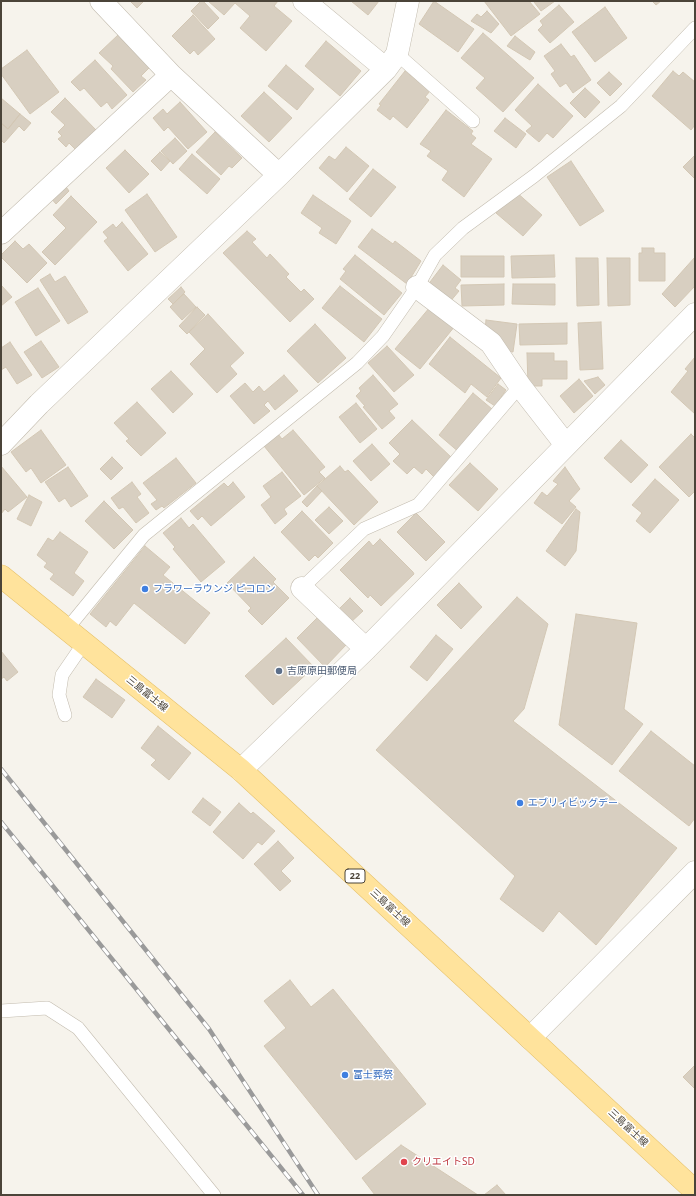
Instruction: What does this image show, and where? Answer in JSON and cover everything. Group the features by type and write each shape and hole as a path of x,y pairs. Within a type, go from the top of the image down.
{"main road":[{"name":"三島富士線","path":"1,576 241,770 695,1191"}],"street":[{"path":"101,1 171,75 279,175"},
{"path":"304,1 391,62"},
{"path":"1,444 39,404 279,175 391,62 408,1"},
{"path":"1,234 171,75"},
{"path":"417,287 491,343 520,386 566,445"},
{"path":"241,770 366,649 695,314"},
{"path":"302,588 366,649"},
{"path":"530,1038 695,872"}],"lane":[{"path":"67,629 144,535 357,363 383,336 417,287 434,255 463,228 534,176 621,106 695,28"},
{"path":"391,62 473,121"},
{"path":"302,588 364,529 418,505 520,386"},
{"path":"65,714 59,695 62,675 84,643"},
{"path":"1,1011 47,1008 78,1028 214,1195"}],"building":[{"path":"130,1 144,1 137,8"},
{"path":"201,1 203,1 219,18 208,29 191,11"},
{"path":"208,1 278,1 274,6 292,21 266,51 240,28 250,16 235,3 224,15"},
{"path":"351,1 379,1 368,15"},
{"path":"434,1 474,29 458,52 419,24"},
{"path":"484,1 529,1 540,14 511,36"},
{"path":"555,1 541,11 534,2"},
{"path":"652,1 661,1 656,5"},
{"path":"559,5 574,22 550,43 538,30 543,25 540,21"},
{"path":"605,7 627,38 595,62 572,32"},
{"path":"487,11 499,24 491,33 471,21 477,14 481,17"},
{"path":"193,15 215,39 198,55 194,50 190,54 172,36"},
{"path":"483,33 534,78 503,112 476,88 485,78 461,58"},
{"path":"118,35 150,67 141,76 146,80 133,92 111,69 113,66 99,53"},
{"path":"515,36 535,52 530,60 507,46"},
{"path":"326,41 361,71 340,96 305,66"},
{"path":"561,44 571,57 574,55 591,80 573,93 566,83 560,87 551,74 555,71 544,56"},
{"path":"27,50 59,92 30,114 1,74 1,69"},
{"path":"95,60 127,95 112,109 107,102 101,107 84,88 80,91 71,82"},
{"path":"286,65 314,89 297,110 268,86"},
{"path":"405,71 430,91 425,97 429,100 407,128 393,116 390,120 377,110 381,105 379,104"},
{"path":"673,71 679,76 683,72 695,82 695,125 691,130 652,96"},
{"path":"609,72 622,84 610,96 597,83"},
{"path":"538,84 573,116 553,138 547,133 539,142 526,131 532,126 515,110"},
{"path":"585,88 600,102 585,118 570,103"},
{"path":"264,92 292,118 269,142 241,116"},
{"path":"1,98 20,114 8,129 1,123"},
{"path":"65,98 96,130 76,150 69,143 66,147 58,139 62,136 58,132 65,125 51,112"},
{"path":"180,102 207,132 188,149 168,127 164,131 153,118 163,109 167,114"},
{"path":"446,110 473,131 471,134 476,138 471,144 492,159 464,197 442,180 448,171 427,156 431,151 420,144"},
{"path":"20,114 31,123 24,131 19,126 4,143 1,140 1,123 8,129"},
{"path":"505,118 526,134 516,148 494,131"},
{"path":"215,132 242,158 232,168 229,166 221,175 196,152"},
{"path":"175,138 187,151 173,164 161,151"},
{"path":"346,147 369,166 347,192 319,168 329,156 335,160"},
{"path":"125,150 149,174 129,193 106,168"},
{"path":"160,152 170,161 161,171 151,161"},
{"path":"192,154 220,179 207,194 179,169"},
{"path":"695,155 695,179 683,167"},
{"path":"571,161 604,211 580,226 547,177"},
{"path":"373,169 396,187 371,217 349,199"},
{"path":"64,184 69,191 56,204 50,197"},
{"path":"515,191 542,215 523,236 496,213"},
{"path":"147,194 177,237 155,252 125,210"},
{"path":"313,195 351,221 336,244 319,233 322,228 301,213"},
{"path":"71,196 97,222 55,265 42,252 66,228 53,215"},
{"path":"122,222 148,254 128,271 104,241 108,238 103,232 113,224 116,228"},
{"path":"372,229 393,244 395,241 421,261 407,284 358,247"},
{"path":"247,231 256,239 252,242 267,258 270,254 289,274 286,277 301,292 304,289 314,299 290,322 223,253"},
{"path":"15,241 23,249 29,244 47,263 27,283 1,257 1,255"},
{"path":"642,248 654,248 654,253 665,253 665,281 639,281 639,253 642,253"},
{"path":"355,255 402,293 384,315 340,279 346,271 343,269"},
{"path":"554,255 555,277 512,278 511,256"},
{"path":"461,256 504,256 504,277 461,277"},
{"path":"695,257 695,286 675,307 662,294"},
{"path":"576,258 598,258 599,305 577,306"},
{"path":"607,258 630,258 630,305 608,306"},
{"path":"443,265 461,280 455,288 459,291 449,303 427,286"},
{"path":"50,274 55,282 65,276 88,312 68,324 40,280"},
{"path":"504,284 504,305 462,306 461,285"},
{"path":"513,284 555,284 555,305 512,304"},
{"path":"1,285 12,297 1,306"},
{"path":"340,286 382,319 364,342 322,308"},
{"path":"181,287 185,292 173,304 168,299"},
{"path":"38,288 60,321 36,336 15,302"},
{"path":"184,294 196,307 182,320 170,307"},
{"path":"197,307 205,315 187,334 179,326"},
{"path":"430,307 455,326 420,369 395,349"},
{"path":"208,314 244,353 230,366 237,374 217,393 190,364 205,349 189,332"},
{"path":"486,320 517,324 513,352 499,350 485,330"},
{"path":"601,322 603,369 580,370 578,323"},
{"path":"567,323 567,344 520,345 519,324"},
{"path":"315,324 346,358 318,383 287,351"},
{"path":"450,337 501,378 487,397 471,384 465,393 429,364"},
{"path":"41,341 59,367 42,378 24,352"},
{"path":"10,342 32,375 17,384 6,367 1,370 1,348"},
{"path":"387,346 414,375 394,392 368,363"},
{"path":"527,353 554,353 554,361 567,361 567,379 542,379 542,386 528,386"},
{"path":"695,357 695,414 671,392 688,371 685,369"},
{"path":"171,371 193,394 173,413 151,389"},
{"path":"284,375 298,391 275,410 268,401 264,405 270,411 254,424 230,396 245,383 253,392 259,386 264,392"},
{"path":"373,375 398,404 389,411 395,418 382,429 363,407 365,406 356,396 361,391 359,388"},
{"path":"598,377 605,385 595,394 584,381"},
{"path":"579,379 593,396 574,413 560,396"},
{"path":"498,384 506,390 495,406 486,400"},
{"path":"473,393 492,409 460,453 439,435"},
{"path":"137,402 166,433 141,456 126,441 129,439 114,423"},
{"path":"356,403 377,429 360,443 339,417"},
{"path":"412,420 452,458 434,477 426,469 422,474 414,467 407,474 393,461 400,454 389,443"},
{"path":"41,430 66,465 41,483 31,468 26,472 11,452"},
{"path":"293,430 325,467 319,472 325,478 304,495 264,446 278,434 282,439"},
{"path":"691,434 695,438 695,491 689,497 659,467"},
{"path":"621,440 648,465 631,483 604,458"},
{"path":"372,444 390,464 371,481 353,461"},
{"path":"112,457 123,468 111,480 100,469"},
{"path":"176,458 196,483 164,508 162,506 156,510 151,504 157,500 143,483"},
{"path":"470,463 498,489 478,511 449,485"},
{"path":"1,466 27,497 8,512 5,509 1,514"},
{"path":"340,466 345,472 348,470 378,502 354,525 317,486"},
{"path":"68,467 88,496 71,507 65,498 59,502 45,482"},
{"path":"565,467 580,489 569,501 576,507 562,524 534,503 542,492 547,496 558,484 553,481"},
{"path":"282,472 301,496 284,509 287,514 275,524 261,505 271,497 263,486"},
{"path":"655,479 679,500 650,533 636,521 642,513 632,505"},
{"path":"132,482 141,494 137,497 149,513 136,523 123,507 119,509 111,498"},
{"path":"233,482 245,497 211,526 202,516 198,520 190,511 224,483 228,487"},
{"path":"317,486 322,491 307,507 302,502"},
{"path":"29,495 42,502 31,526 17,519"},
{"path":"104,501 133,530 114,549 85,521"},
{"path":"329,507 343,521 329,534 315,520"},
{"path":"576,509 580,512 576,551 565,566 546,551"},
{"path":"302,511 333,543 318,558 315,555 309,561 281,532"},
{"path":"416,513 445,542 426,561 397,532"},
{"path":"181,518 189,528 193,524 225,562 201,582 173,549 175,547 163,533"},
{"path":"60,532 88,552 74,573 84,581 73,596 50,579 54,574 44,567 47,563 37,555 48,538 53,541"},
{"path":"380,539 414,574 381,606 370,595 368,598 340,570 369,541 373,546"},
{"name":"フラワーラウンジ ピコロン","path":"145,546 170,567 163,575 210,613 185,644 134,603 116,626 110,621 106,627 90,614"},
{"path":"254,557 276,579 273,582 289,598 262,625 248,611 251,608 227,583"},
{"path":"459,583 482,607 461,629 437,605"},
{"path":"517,597 548,624 524,709 513,721 677,848 596,945 559,911 543,932 500,899 515,876 376,750"},
{"path":"350,598 363,611 349,624 337,611"},
{"path":"576,614 637,623 624,709 643,724 612,765 559,725"},
{"path":"318,617 346,645 325,667 297,638"},
{"path":"436,635 453,649 427,681 410,667"},
{"name":"吉原原田郵便局","path":"286,638 314,667 273,705 245,676"},
{"path":"1,651 18,672 7,681 4,677 1,679"},
{"path":"96,679 125,700 112,718 83,697"},
{"path":"158,726 191,753 169,780 151,765 156,760 141,748"},
{"path":"651,731 695,766 695,818 689,826 619,771"},
{"path":"203,798 221,812 210,826 192,812"},
{"path":"239,803 251,814 253,812 275,831 262,845 258,842 243,859 213,832"},
{"path":"278,841 294,858 281,871 291,881 280,891 254,864"},
{"name":"富士葬祭","path":"290,980 311,1007 333,989 426,1104 356,1160 264,1046 286,1028 264,1001"},
{"path":"695,1065 695,1089 683,1077"},
{"name":"クリエイトSD","path":"401,1145 478,1195 375,1195 362,1178"},
{"name":"クリエイトSD","path":"497,1185 506,1195 484,1195"}],"railway":[{"path":"1,769 209,1029 318,1195"},
{"path":"1,822 303,1195"}],"place":[{"name":"フラワーラウンジ ピコロン","path":"145,589"},
{"name":"吉原原田郵便局","path":"279,671"},
{"name":"エブリィビッグデー","path":"520,803"},
{"name":"富士葬祭","path":"345,1075"},
{"name":"クリエイトSD","path":"404,1162"}]}
